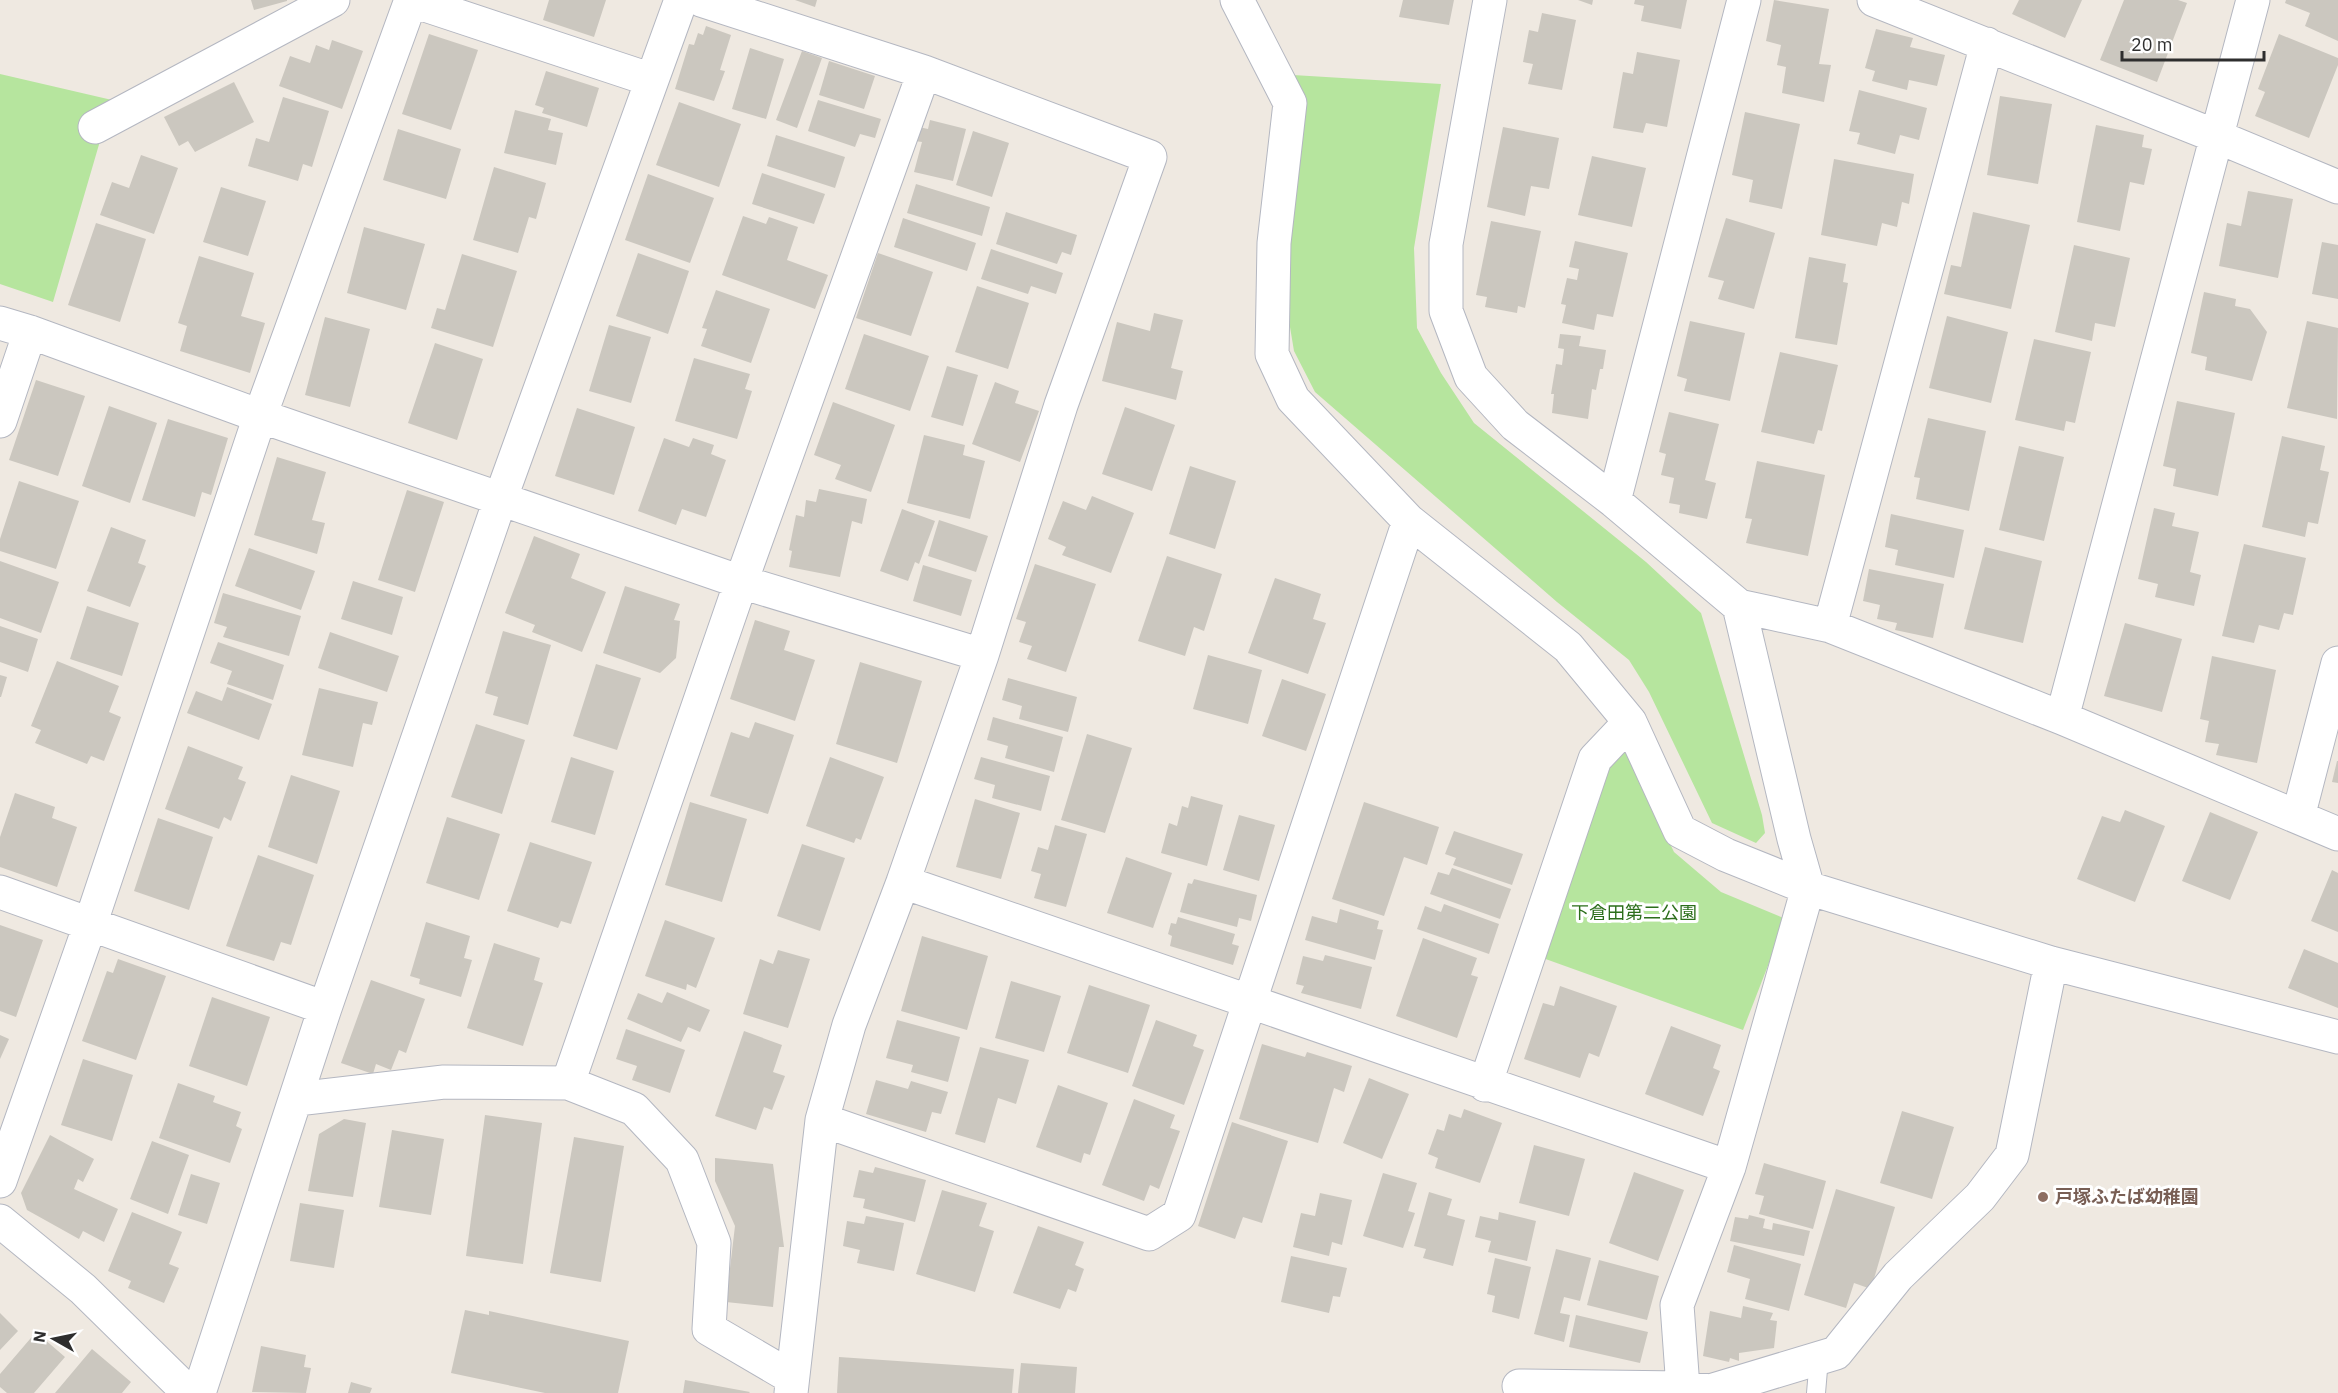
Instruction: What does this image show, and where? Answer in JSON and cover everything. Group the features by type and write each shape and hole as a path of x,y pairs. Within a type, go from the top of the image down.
{"street":[{"path":"95,127 333,0"},
{"path":"0,1181 90,925 260,417 410,0 652,81"},
{"path":"199,1393 325,1008 500,500 681,0"},
{"path":"297,1099 444,1082 568,1083 634,1109 682,1160 714,1243 709,1329 791,1385 822,1120 849,1025 903,882 982,655 1061,405 1150,157 924,72 701,0"},
{"path":"1237,0 1290,103 1274,243 1272,354 1293,399 1409,521 1568,647 1630,722 1680,831 1726,855 1808,888 2051,963 2338,1037"},
{"path":"1490,0 1446,244 1446,311 1471,376 1515,425 1614,501 1740,606 1830,627 2062,718 2338,834"},
{"path":"1614,501 1744,0"},
{"path":"1874,0 2338,187"},
{"path":"2062,718 2253,0"},
{"path":"1830,627 1987,44"},
{"path":"568,1083 741,582 924,72"},
{"path":"0,421 15,327 260,417 741,582 982,655"},
{"path":"822,1120 1149,1234 1179,1215 1409,521"},
{"path":"1701,1391 1677,1305 1729,1167 1808,888 1794,839 1740,606"},
{"path":"2298,817 2338,663"},
{"path":"1485,1084 1594,759 1630,722"},
{"path":"903,882 1729,1167"},
{"path":"0,892 325,1008"},
{"path":"1519,1386 1701,1391 1836,1353 1898,1276 1980,1197 2012,1155 2051,963"},
{"path":"0,1221 83,1289 189,1393"}],"lane":[{"path":"1816,1393 1820,1358"}],"green space":[{"path":"0,74 112,100 53,302 0,284"},
{"path":"1293,75 1441,84 1414,248 1417,328 1441,373 1474,423 1646,562 1701,613 1762,815 1765,833 1756,843 1712,823 1649,692 1629,660 1557,602 1315,392 1294,351 1280,267"},
{"name":"下倉田第二公園","path":"1624,748 1674,852 1721,892 1786,919 1743,1030 1540,957 1609,766"}],"building":[{"path":"251,0 287,0 287,1 254,10"},
{"path":"549,0 606,0 594,37 543,20"},
{"path":"795,0 817,0 815,7"},
{"path":"1403,0 1454,0 1449,25 1399,17"},
{"path":"1578,0 1593,0 1592,5"},
{"path":"1635,0 1687,0 1681,29 1641,21 1644,6 1634,4"},
{"path":"1774,0 1829,9 1819,64 1831,65 1824,102 1782,93 1786,67 1777,65 1781,45 1766,41"},
{"path":"2019,0 2082,0 2065,38 2012,14"},
{"path":"2124,0 2178,0 2187,3 2157,82 2100,60"},
{"path":"2286,0 2338,0 2338,41 2305,26 2310,13 2285,3"},
{"path":"1542,13 1576,20 1562,90 1528,84 1533,64 1523,62 1529,30 1538,32"},
{"path":"706,26 731,35 720,70 725,71 714,101 675,89 689,44 694,45 698,33 703,35"},
{"path":"1876,29 1913,38 1910,47 1945,55 1937,86 1909,80 1907,90 1872,81 1875,71 1865,68"},
{"path":"429,34 478,50 451,130 402,114"},
{"path":"2279,34 2338,58 2338,65 2309,138 2255,116 2265,92 2258,89"},
{"path":"332,40 363,51 342,109 279,86 290,56 310,63 316,45 329,50"},
{"path":"750,48 784,59 766,119 732,109"},
{"path":"802,51 822,58 797,128 776,120"},
{"path":"1637,52 1680,60 1667,127 1646,123 1643,133 1613,128 1623,72 1633,74"},
{"path":"829,61 875,76 864,109 819,95"},
{"path":"546,71 599,88 587,127 542,113 544,108 535,105"},
{"path":"234,82 254,122 195,152 188,141 179,146 164,117"},
{"path":"1859,90 1927,108 1919,140 1900,135 1895,154 1857,144 1860,133 1849,131"},
{"path":"2000,96 2052,104 2038,184 1987,175"},
{"path":"283,97 329,111 312,167 303,164 298,181 248,166 256,138 269,142"},
{"path":"818,100 881,119 875,138 860,134 855,147 808,131"},
{"path":"679,102 741,124 719,187 656,165"},
{"path":"515,110 551,119 548,130 563,133 556,165 504,153"},
{"path":"1745,112 1800,124 1782,209 1749,202 1753,180 1732,175"},
{"path":"930,120 966,129 953,181 914,172 922,142 915,141 919,127 928,129"},
{"path":"2096,125 2144,135 2142,147 2152,149 2144,185 2130,182 2120,231 2077,222"},
{"path":"1503,127 1559,138 1549,189 1531,186 1525,216 1487,207"},
{"path":"398,129 461,149 446,199 383,180"},
{"path":"973,131 1009,143 992,197 956,185"},
{"path":"776,135 845,157 835,188 767,166"},
{"path":"141,155 178,168 154,234 100,215 112,182 129,188"},
{"path":"1592,156 1646,168 1632,227 1578,215"},
{"path":"1834,159 1914,174 1909,204 1902,202 1897,227 1882,223 1877,246 1821,235"},
{"path":"494,167 546,183 536,219 529,217 518,253 473,240"},
{"path":"762,173 825,194 814,224 752,204"},
{"path":"648,174 714,198 690,263 625,240"},
{"path":"916,184 990,207 982,236 907,213"},
{"path":"221,187 266,201 248,256 203,242"},
{"path":"2248,191 2293,199 2278,278 2219,266 2227,223 2241,226"},
{"path":"1006,212 1077,235 1071,255 1062,252 1057,264 996,244"},
{"path":"1973,212 2030,225 2011,309 1944,294 1951,265 1961,267"},
{"path":"743,216 766,224 769,217 798,227 787,260 828,275 815,309 722,275"},
{"path":"903,218 976,243 967,271 894,247"},
{"path":"1726,218 1775,233 1754,309 1718,299 1724,281 1708,277"},
{"path":"1491,221 1541,231 1525,308 1518,306 1517,313 1485,307 1487,297 1476,295"},
{"path":"96,223 146,239 120,322 68,305"},
{"path":"364,227 425,244 406,310 347,293"},
{"path":"1575,241 1628,253 1613,317 1597,314 1594,330 1562,323 1566,305 1561,304 1567,278 1577,280 1579,269 1569,267"},
{"path":"2322,242 2338,245 2338,299 2312,294"},
{"path":"2074,245 2130,258 2115,327 2095,323 2092,341 2055,332"},
{"path":"991,249 1063,273 1056,294 1031,286 1028,294 981,279"},
{"path":"638,253 689,271 668,334 616,316"},
{"path":"878,253 933,272 911,336 856,318"},
{"path":"462,254 517,271 493,347 431,328 437,308 445,310"},
{"path":"199,256 254,273 241,316 265,323 250,373 180,351 187,326 178,323"},
{"path":"1809,257 1846,264 1843,282 1848,283 1837,345 1795,338"},
{"path":"977,286 1029,303 1008,369 955,352"},
{"path":"716,290 770,309 751,363 701,346 707,329 702,328"},
{"path":"2204,292 2236,299 2235,306 2250,309 2267,332 2252,381 2205,370 2207,357 2191,353"},
{"path":"1154,313 1183,320 1171,368 1183,371 1176,400 1102,381 1117,322 1150,331"},
{"path":"1947,316 2008,332 1991,403 1929,388"},
{"path":"325,317 370,329 350,407 305,395"},
{"path":"1690,321 1745,333 1730,401 1684,391 1687,379 1677,376"},
{"path":"2307,321 2338,328 2337,419 2287,408"},
{"path":"609,325 651,337 631,403 589,391"},
{"path":"864,334 929,356 910,411 845,389"},
{"path":"1560,334 1581,336 1579,346 1606,350 1596,390 1592,389 1588,419 1552,413 1554,394 1551,394 1556,364 1562,365 1564,349 1558,348"},
{"path":"2034,339 2091,352 2075,423 2066,421 2064,431 2015,420"},
{"path":"435,343 483,359 457,440 408,423"},
{"path":"1780,352 1838,365 1822,431 1818,430 1814,444 1761,432"},
{"path":"694,358 750,374 745,389 752,391 737,439 675,421"},
{"path":"947,366 978,375 963,426 931,417"},
{"path":"36,380 85,396 58,476 9,460"},
{"path":"995,382 1019,391 1015,403 1039,411 1020,462 972,444"},
{"path":"2177,401 2235,413 2218,496 2173,486 2176,469 2163,466"},
{"path":"833,402 895,425 871,492 835,479 841,465 814,455"},
{"path":"109,406 157,423 130,503 82,486"},
{"path":"1125,407 1175,425 1152,491 1102,474"},
{"path":"577,408 635,427 614,495 555,476"},
{"path":"1669,412 1719,424 1705,480 1716,483 1707,519 1679,513 1680,505 1669,503 1674,478 1661,475 1666,454 1659,452"},
{"path":"1928,418 1986,431 1969,511 1916,499 1920,478 1914,477"},
{"path":"168,419 228,438 211,495 202,492 195,517 142,500"},
{"path":"924,435 965,445 963,455 985,461 970,519 907,503"},
{"path":"2282,436 2325,446 2320,470 2329,472 2318,524 2308,522 2305,537 2262,527"},
{"path":"664,438 689,447 693,438 714,445 711,454 726,460 706,517 682,509 676,525 638,511"},
{"path":"2019,446 2064,457 2044,541 1999,530"},
{"path":"277,457 326,472 312,520 325,523 317,554 254,535"},
{"path":"1757,461 1825,475 1808,556 1746,543 1752,519 1745,518"},
{"path":"1190,466 1236,481 1215,549 1169,534"},
{"path":"19,481 79,501 56,569 0,551 0,539"},
{"path":"819,489 867,499 862,524 852,521 840,577 789,567 792,551 789,550 796,515 804,517 806,500 816,502"},
{"path":"407,490 444,502 415,592 378,580"},
{"path":"1092,496 1134,513 1111,573 1062,555 1066,547 1048,539 1063,501 1086,510"},
{"path":"2154,508 2175,513 2172,526 2199,532 2190,572 2201,575 2194,606 2155,597 2158,584 2138,579"},
{"path":"902,509 935,521 919,564 915,562 908,581 880,571"},
{"path":"1891,514 1964,530 1954,578 1895,565 1898,550 1885,547"},
{"path":"939,520 988,536 976,572 928,556"},
{"path":"111,527 146,540 138,563 146,566 130,607 87,591"},
{"path":"534,536 580,554 571,578 606,592 582,652 532,632 535,625 505,613"},
{"path":"2244,544 2306,558 2293,615 2284,613 2279,630 2259,625 2254,643 2222,636"},
{"path":"1985,547 2042,561 2023,643 1964,629"},
{"path":"249,548 315,571 301,610 235,586"},
{"path":"1167,556 1222,574 1204,631 1194,627 1185,656 1138,641"},
{"path":"0,561 59,582 41,633 0,618"},
{"path":"1035,564 1096,584 1066,672 1027,659 1032,646 1019,642 1026,622 1016,619"},
{"path":"923,565 972,580 961,616 913,601"},
{"path":"1869,569 1944,584 1933,638 1895,630 1897,623 1877,619 1880,605 1863,601"},
{"path":"1275,578 1321,594 1313,619 1326,623 1308,674 1248,653"},
{"path":"353,581 403,597 392,635 341,619"},
{"path":"625,586 680,604 674,620 680,621 676,658 660,673 603,653"},
{"path":"223,593 301,616 289,656 223,637 227,627 214,623"},
{"path":"87,606 139,623 122,676 70,659"},
{"path":"755,620 790,631 784,650 815,660 795,721 730,699"},
{"path":"2125,623 2182,639 2162,712 2104,696"},
{"path":"0,626 38,639 28,672 0,662"},
{"path":"503,631 551,645 528,725 493,715 498,697 485,693"},
{"path":"330,632 399,656 387,692 318,668"},
{"path":"218,642 284,665 273,700 227,684 232,671 210,663"},
{"path":"1208,655 1262,670 1248,724 1193,709"},
{"path":"2212,656 2276,670 2257,763 2216,755 2219,744 2205,742 2209,721 2200,719"},
{"path":"57,661 119,686 109,712 121,717 104,761 91,756 87,764 35,743 41,730 31,726"},
{"path":"860,662 922,681 897,763 836,744"},
{"path":"596,664 641,678 617,750 573,736"},
{"path":"0,675 7,677 1,697 0,697"},
{"path":"1008,678 1077,697 1068,732 1019,719 1022,706 1002,700"},
{"path":"1282,679 1326,694 1306,751 1262,736"},
{"path":"227,687 272,704 259,740 187,713 196,691 222,701"},
{"path":"319,688 378,702 372,725 363,723 353,767 302,755"},
{"path":"993,717 1063,737 1054,772 1005,758 1008,746 987,740"},
{"path":"755,722 794,735 768,814 710,796 731,732 749,738"},
{"path":"476,724 525,740 502,814 451,797"},
{"path":"1087,734 1132,748 1105,833 1061,820"},
{"path":"188,746 243,767 238,779 246,782 231,821 224,817 219,829 165,809"},
{"path":"571,757 614,771 595,835 551,822"},
{"path":"830,757 884,777 861,840 856,838 854,843 806,826"},
{"path":"981,757 1050,776 1041,811 992,798 995,785 974,779"},
{"path":"2338,761 2338,783 2332,782"},
{"path":"291,775 340,791 317,864 268,847"},
{"path":"15,793 55,807 52,818 77,827 57,887 0,867 0,837"},
{"path":"1191,796 1223,805 1207,866 1161,853 1169,823 1177,826 1182,806 1188,808"},
{"path":"975,799 1020,813 1001,879 956,867"},
{"path":"690,802 747,819 722,902 665,885"},
{"path":"1364,802 1439,827 1427,865 1404,857 1384,916 1332,899"},
{"path":"2125,810 2165,826 2135,902 2077,879 2102,816 2120,822"},
{"path":"2210,812 2258,832 2230,900 2182,881"},
{"path":"1239,815 1275,825 1259,881 1223,870"},
{"path":"447,817 500,834 479,900 426,883"},
{"path":"158,818 213,837 189,910 134,891"},
{"path":"1055,825 1087,834 1066,907 1034,898 1041,874 1031,871 1038,847 1048,850"},
{"path":"1454,831 1523,854 1512,885 1453,865 1456,858 1445,854"},
{"path":"530,842 592,862 571,924 561,921 558,928 507,911"},
{"path":"802,844 845,858 820,931 777,916"},
{"path":"258,855 314,875 291,945 281,942 274,961 226,946"},
{"path":"1126,857 1172,873 1153,928 1107,913"},
{"path":"1452,868 1511,889 1500,919 1430,894 1438,872 1449,875"},
{"path":"2332,870 2338,873 2338,932 2311,921"},
{"path":"1194,879 1257,895 1251,921 1239,918 1237,927 1180,912 1188,883 1192,884"},
{"path":"1444,904 1499,924 1489,954 1417,929 1425,906 1441,912"},
{"path":"1340,909 1379,921 1377,929 1383,930 1375,960 1305,940 1312,916 1337,923"},
{"path":"1178,917 1235,934 1232,944 1239,946 1233,965 1170,946 1172,936 1168,934 1171,923 1176,924"},
{"path":"665,920 715,938 696,988 687,984 686,990 645,976"},
{"path":"426,922 470,936 464,958 472,960 461,997 419,984 420,979 410,976"},
{"path":"0,925 43,940 16,1017 0,1011"},
{"path":"922,936 988,956 967,1030 901,1011"},
{"path":"1423,938 1477,958 1471,975 1478,977 1457,1038 1396,1016"},
{"path":"494,943 540,958 534,980 543,983 523,1046 467,1028"},
{"path":"2304,949 2338,963 2338,1008 2288,988"},
{"path":"778,950 810,959 788,1028 743,1014 760,959 773,964"},
{"path":"1325,955 1372,967 1361,1009 1301,993 1304,986 1296,984 1303,956 1323,961"},
{"path":"118,959 166,976 136,1060 82,1041 107,971 113,973"},
{"path":"371,980 425,999 406,1053 399,1050 391,1070 376,1064 373,1074 341,1063"},
{"path":"1011,981 1061,996 1044,1052 995,1038"},
{"path":"1089,985 1150,1005 1128,1073 1067,1053"},
{"path":"1560,986 1617,1006 1599,1057 1589,1053 1580,1078 1524,1059 1543,1003 1554,1006"},
{"path":"667,992 710,1010 700,1032 688,1027 681,1042 627,1019 638,993 662,1003"},
{"path":"212,997 270,1017 247,1086 189,1066"},
{"path":"897,1020 960,1037 948,1082 911,1072 913,1065 886,1058"},
{"path":"1156,1020 1197,1035 1193,1046 1204,1050 1184,1105 1132,1086"},
{"path":"1671,1026 1721,1045 1713,1068 1720,1071 1703,1116 1645,1094"},
{"path":"626,1029 685,1050 670,1093 632,1080 637,1066 616,1059"},
{"path":"744,1031 782,1045 773,1072 785,1076 772,1110 764,1107 756,1130 715,1116"},
{"path":"0,1035 9,1039 0,1059"},
{"path":"1262,1044 1305,1057 1307,1052 1352,1066 1344,1092 1334,1088 1318,1143 1239,1119"},
{"path":"980,1047 1029,1060 1016,1104 998,1098 985,1143 955,1134"},
{"path":"83,1059 133,1075 112,1141 61,1125"},
{"path":"1369,1078 1409,1094 1382,1159 1343,1143"},
{"path":"876,1080 908,1089 911,1081 948,1092 941,1114 932,1112 926,1132 866,1114"},
{"path":"178,1083 215,1096 213,1102 241,1112 236,1126 242,1129 230,1163 159,1138"},
{"path":"1058,1085 1108,1103 1090,1155 1084,1153 1081,1163 1036,1147"},
{"path":"1134,1099 1175,1115 1170,1128 1180,1131 1159,1189 1150,1185 1144,1201 1102,1185"},
{"path":"1464,1109 1502,1123 1480,1183 1435,1168 1438,1158 1428,1154 1437,1129 1444,1131 1449,1114 1461,1118"},
{"path":"1902,1111 1954,1127 1932,1199 1880,1183"},
{"path":"485,1115 542,1123 523,1264 466,1256"},
{"path":"344,1119 366,1123 353,1197 308,1191 319,1134"},
{"path":"1232,1122 1288,1141 1262,1223 1243,1217 1235,1239 1198,1226"},
{"path":"392,1130 444,1139 431,1215 379,1207"},
{"path":"50,1135 94,1159 83,1182 78,1179 74,1189 118,1209 104,1242 83,1231 79,1239 27,1210 21,1193"},
{"path":"574,1137 624,1146 601,1282 550,1273"},
{"path":"152,1141 189,1155 168,1214 130,1199"},
{"path":"1534,1145 1585,1159 1569,1216 1519,1203"},
{"path":"715,1158 773,1164 784,1247 779,1247 773,1307 726,1302 735,1226 715,1181"},
{"path":"1764,1163 1826,1181 1813,1229 1759,1214 1764,1196 1755,1194"},
{"path":"875,1167 926,1180 915,1222 863,1208 865,1199 853,1197 859,1170 873,1173"},
{"path":"1634,1172 1684,1190 1658,1261 1609,1243"},
{"path":"1383,1173 1417,1183 1408,1211 1415,1213 1403,1248 1363,1236"},
{"path":"191,1174 220,1183 207,1224 178,1215"},
{"path":"1836,1189 1895,1207 1871,1289 1854,1283 1846,1308 1804,1295"},
{"path":"942,1190 987,1203 979,1226 994,1231 975,1292 916,1274"},
{"path":"1429,1192 1452,1199 1447,1215 1465,1220 1453,1266 1423,1258 1426,1249 1414,1246"},
{"path":"1320,1193 1352,1200 1342,1245 1332,1242 1329,1256 1293,1247 1301,1213 1315,1216"},
{"path":"300,1203 344,1210 334,1268 290,1261"},
{"path":"132,1212 182,1232 169,1264 179,1268 164,1303 128,1288 131,1281 108,1271"},
{"path":"1499,1212 1536,1221 1527,1261 1488,1252 1491,1241 1475,1237 1480,1216 1498,1220"},
{"path":"1749,1215 1765,1219 1763,1228 1772,1230 1773,1223 1810,1231 1804,1256 1730,1241 1735,1217 1748,1219"},
{"path":"866,1216 904,1223 894,1271 857,1263 860,1250 843,1246 847,1221 864,1224"},
{"path":"1038,1226 1084,1242 1075,1265 1084,1269 1076,1292 1068,1289 1060,1309 1013,1293"},
{"path":"1734,1245 1801,1264 1789,1311 1745,1299 1750,1279 1727,1272"},
{"path":"1556,1249 1591,1258 1580,1301 1564,1297 1560,1313 1570,1315 1564,1342 1534,1334"},
{"path":"1291,1256 1347,1268 1340,1297 1333,1296 1329,1313 1281,1302"},
{"path":"1495,1258 1531,1267 1519,1319 1492,1312 1495,1296 1487,1294"},
{"path":"1599,1260 1659,1276 1647,1320 1587,1305"},
{"path":"1743,1306 1773,1313 1770,1320 1777,1321 1774,1348 1739,1353 1739,1361 1730,1358 1729,1362 1703,1356 1710,1311 1741,1318"},
{"path":"465,1310 489,1315 489,1311 629,1341 618,1393 545,1393 451,1373"},
{"path":"0,1313 18,1331 0,1350"},
{"path":"1576,1315 1648,1332 1640,1363 1569,1347"},
{"path":"36,1332 65,1357 34,1393 7,1393 0,1387 0,1374"},
{"path":"261,1346 306,1355 304,1367 311,1368 306,1393 252,1392"},
{"path":"92,1349 131,1382 122,1393 55,1393"},
{"path":"839,1357 1014,1369 1012,1393 837,1393"},
{"path":"1021,1363 1077,1367 1075,1393 1018,1393"},
{"path":"685,1380 750,1392 683,1393"},
{"path":"351,1382 372,1388 370,1393 348,1393"}],"place":[{"name":"戸塚ふたば幼稚園","path":"2043,1197"}]}
